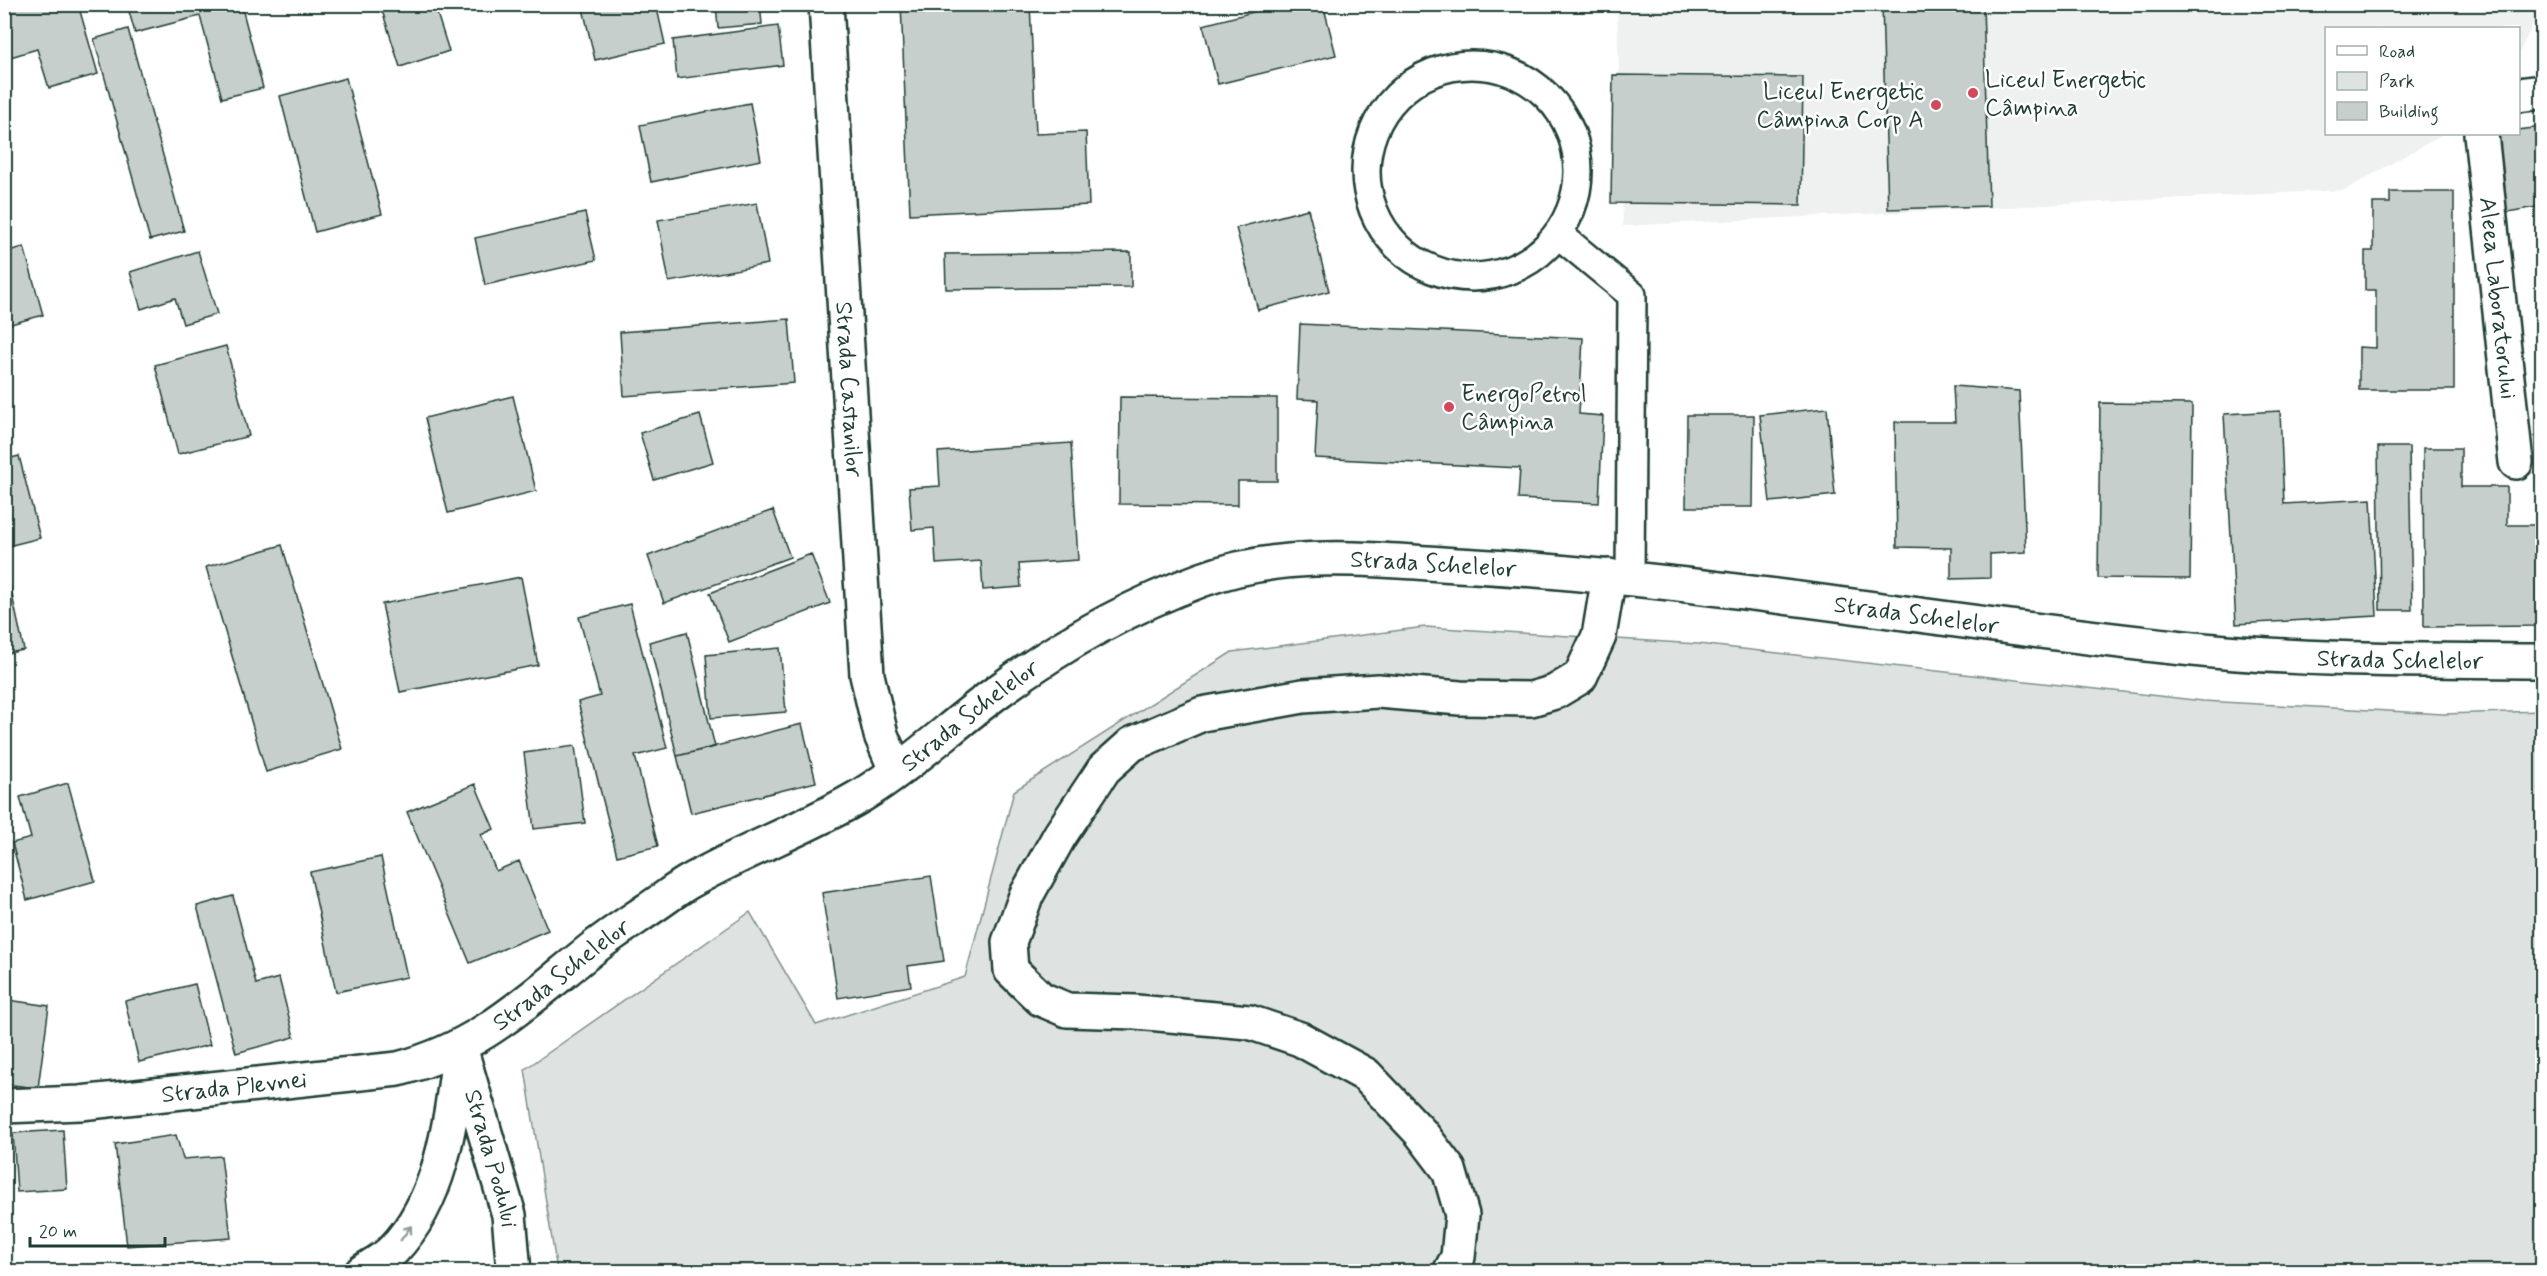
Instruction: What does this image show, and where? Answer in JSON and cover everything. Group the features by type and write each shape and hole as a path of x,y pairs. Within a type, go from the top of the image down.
{"street":[{"name":"Strada Castanilor","path":"826,4 867,675 881,735 896,770"},
{"path":"2520,95 2542,92"},
{"name":"Aleea Laboratorului","path":"2481,135 2516,462"},
{"name":"Strada Schelelor","path":"460,1047 496,1026 599,944 686,884 829,813 866,792 1003,688 1082,638 1145,602 1208,577 1273,561 1330,558 1620,576 2206,650 2296,657 2542,661"},
{"path":"1450,1272 1458,1257 1462,1215 1449,1170 1421,1133 1366,1076 1300,1039 1249,1022 1136,1012 1068,1010 1041,999 1011,970 1009,942 1026,896 1060,836 1104,769 1132,744 1202,714 1303,696 1378,691 1460,698 1532,699 1555,692 1580,677 1599,636 1620,576"},
{"path":"362,1272 392,1251 420,1213 442,1159 451,1116 460,1047"},
{"name":"Strada Plevnei","path":"4,1106 80,1102 398,1069 428,1061 460,1047"},
{"name":"Strada Podului","path":"460,1047 509,1215 514,1272"}],"lane":[{"path":"1478,65 1497,68 1532,83 1553,102 1569,125 1577,153 1578,181 1572,209 1558,234 1538,254 1514,269 1486,277 1458,277 1431,270 1407,256 1388,236 1375,214 1367,187 1367,161 1373,134 1385,111 1404,90 1426,76 1452,67 1478,65"},
{"path":"1558,234 1632,295 1620,576"}],"shaded area":[{"name":"Liceul Energetic Câmpina","path":"2542,4 2520,51 2520,27 2325,27 2325,135 2441,135 2345,190 1623,226 1617,5"}],"green space":[{"path":"1425,627 1698,644 2203,701 2443,714 2542,711 2542,1271 557,1271 525,1069 750,912 816,1025 965,977 1014,791 1232,652"}],"building":[{"path":"4,4 78,4 98,74 49,88 37,49 4,59"},
{"path":"127,4 241,4 263,88 222,98 200,16 135,33"},
{"path":"380,4 434,4 449,51 400,67"},
{"path":"582,4 656,4 665,44 595,60"},
{"path":"716,4 760,4 762,24 718,28"},
{"path":"901,4 1030,4 1036,134 1086,132 1089,205 910,214"},
{"path":"1284,4 1323,4 1336,55 1218,84 1203,25"},
{"name":"Liceul Energetic Câmpina Corp A","path":"1882,4 1983,4 1989,206 1888,209"},
{"path":"778,26 783,65 677,79 673,40"},
{"path":"128,29 184,231 150,240 94,39"},
{"path":"1613,75 1803,77 1801,205 1611,203"},
{"path":"346,78 382,214 315,232 280,96"},
{"path":"750,103 761,160 651,182 640,125"},
{"path":"2542,127 2542,206 2502,213 2490,135 2520,135 2520,130"},
{"path":"2390,192 2454,192 2454,390 2359,390 2359,347 2376,348 2376,290 2365,290 2365,251 2373,251 2373,203 2390,203"},
{"path":"757,203 768,264 669,282 658,220"},
{"path":"1308,209 1329,291 1258,310 1236,228"},
{"path":"585,213 596,260 485,285 475,238"},
{"path":"24,247 43,315 4,326 4,252"},
{"path":"198,251 217,314 183,324 175,298 141,309 130,272"},
{"path":"1131,252 1131,287 946,289 945,254"},
{"path":"789,319 794,383 624,396 620,332"},
{"name":"EnergoPetrol Câmpina","path":"1300,324 1583,338 1579,414 1603,416 1599,503 1518,499 1520,468 1315,458 1318,400 1297,399"},
{"path":"226,346 249,436 178,454 155,365"},
{"path":"1953,386 2019,391 2026,552 1990,554 1990,578 1951,579 1951,548 1897,547 1895,422 1955,422"},
{"path":"513,396 536,491 448,513 425,418"},
{"path":"1120,397 1277,398 1277,481 1238,481 1238,505 1119,504"},
{"path":"2100,403 2192,404 2190,579 2098,578"},
{"path":"1827,408 1835,495 1770,502 1760,415"},
{"path":"2280,411 2284,504 2371,499 2377,616 2236,624 2224,414"},
{"path":"700,415 713,462 654,480 640,433"},
{"path":"1687,415 1754,415 1753,507 1686,507"},
{"path":"1071,443 1078,560 1019,564 1021,587 983,590 981,561 936,564 934,528 912,530 909,488 940,486 938,452"},
{"path":"2378,447 2409,447 2412,610 2380,610"},
{"path":"2423,448 2461,448 2461,487 2507,487 2507,525 2542,525 2542,626 2424,627"},
{"path":"19,456 40,538 4,547 4,460"},
{"path":"773,510 790,557 664,603 648,556"},
{"path":"282,545 342,749 266,772 206,567"},
{"path":"811,554 830,603 729,642 710,593"},
{"path":"4,576 8,576 24,650 4,654"},
{"path":"521,577 538,665 400,692 382,604"},
{"path":"630,604 667,748 635,756 658,846 617,856 578,702 600,696 579,617"},
{"path":"687,632 715,747 677,756 649,642"},
{"path":"780,648 786,712 711,718 706,655"},
{"path":"802,724 816,782 691,813 677,756"},
{"path":"575,746 585,823 534,829 524,753"},
{"path":"68,783 95,881 27,900 12,843 31,838 20,797"},
{"path":"475,784 494,829 481,835 496,871 519,861 548,930 470,963 407,812"},
{"path":"381,857 407,977 336,992 310,872"},
{"path":"931,876 944,961 908,966 911,986 838,998 822,893"},
{"path":"233,896 256,984 279,978 294,1037 236,1053 197,906"},
{"path":"195,984 210,1045 139,1062 125,1001"},
{"path":"8,1000 49,1006 38,1088 4,1084 4,1028"},
{"path":"63,1130 67,1189 17,1192 13,1133"},
{"path":"176,1135 183,1159 221,1156 231,1238 127,1246 115,1144"}],"place":[{"name":"Liceul Energetic Câmpina","path":"1973,93"},
{"name":"Liceul Energetic Câmpina Corp A","path":"1936,105"},
{"name":"EnergoPetrol Câmpina","path":"1449,407"}]}
